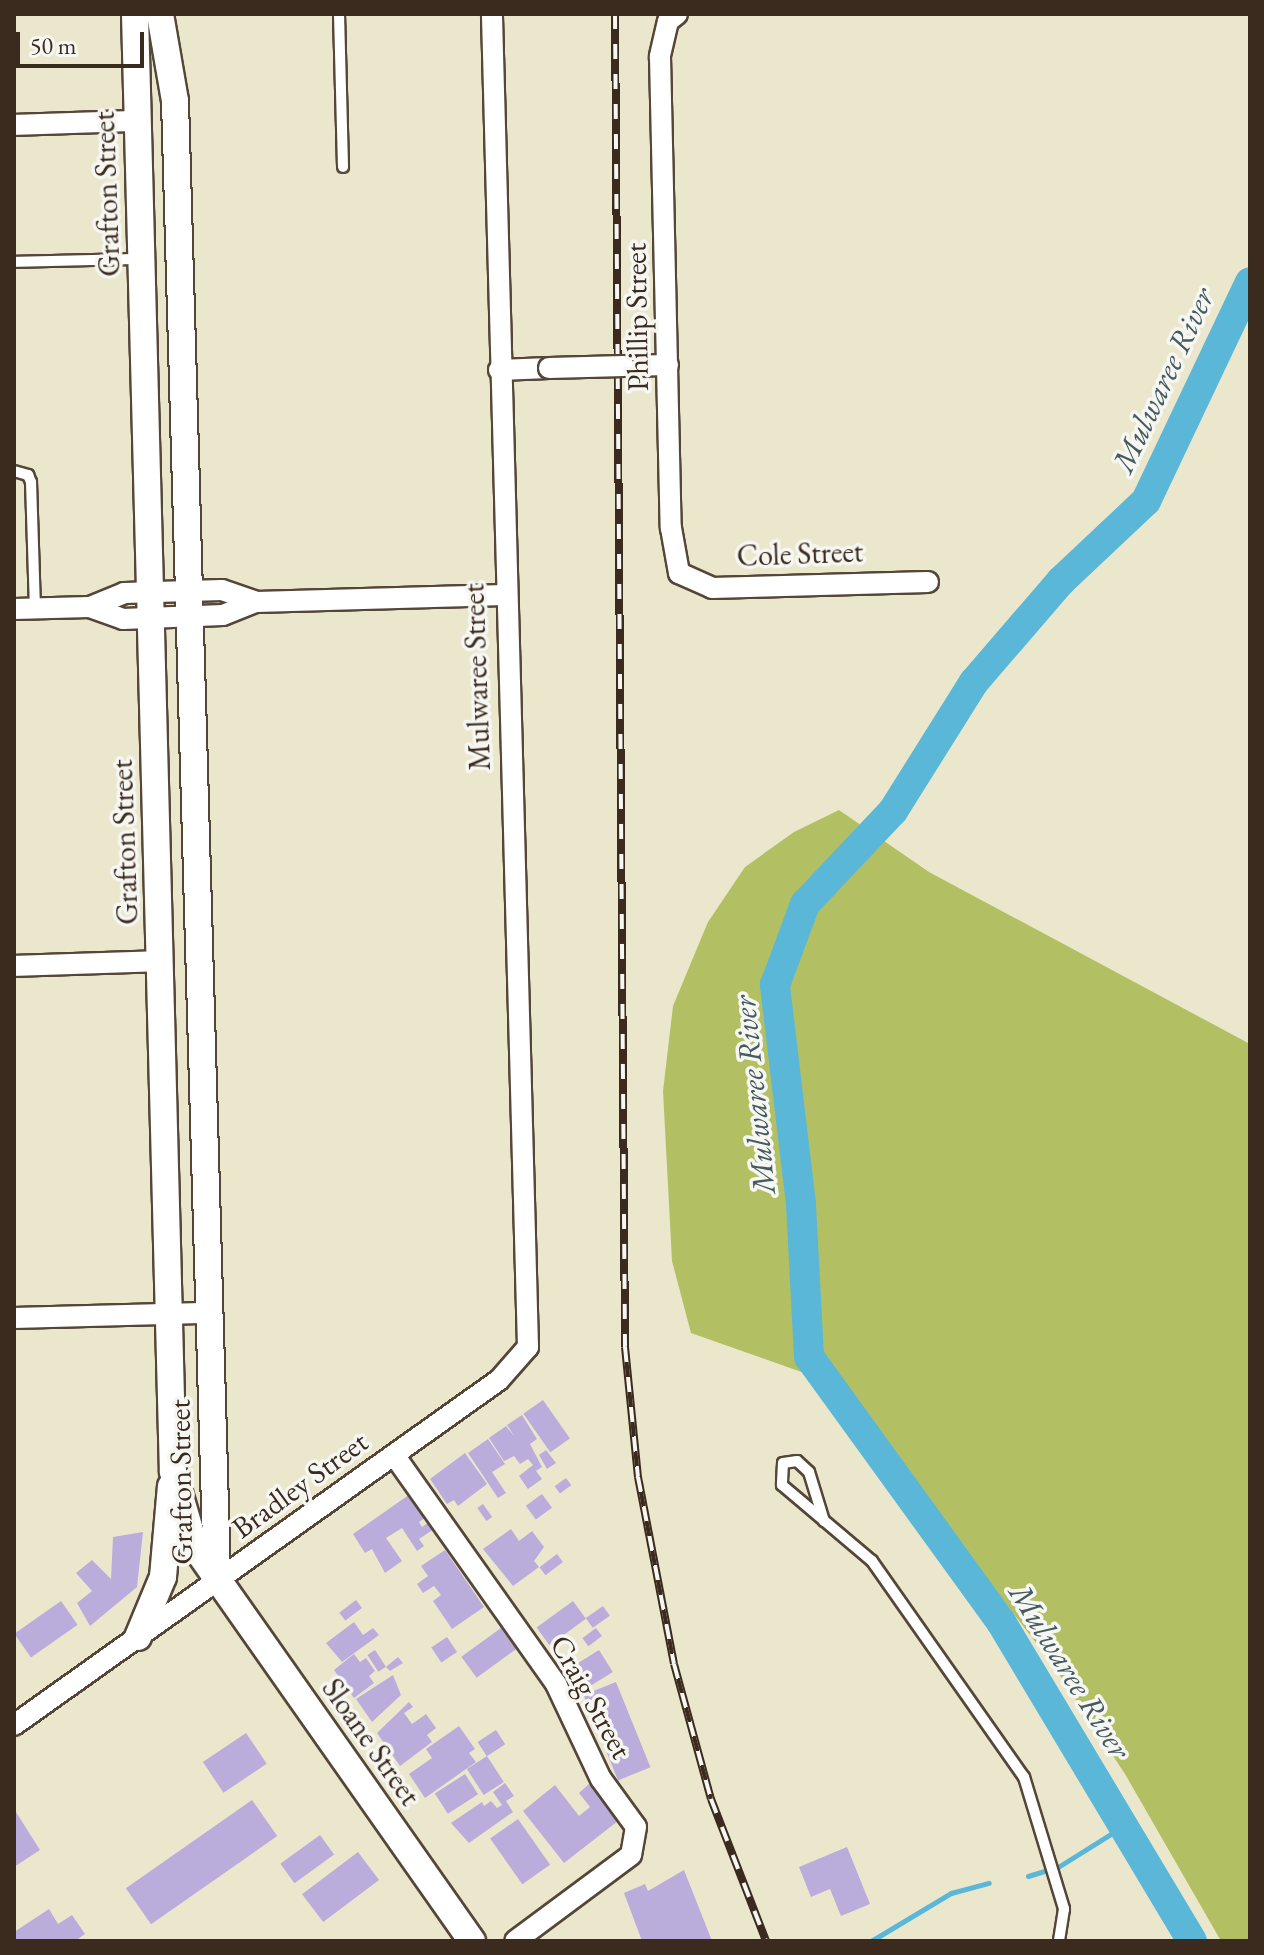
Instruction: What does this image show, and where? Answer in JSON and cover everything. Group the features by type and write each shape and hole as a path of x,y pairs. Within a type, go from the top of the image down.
{"street":[{"name":"Grafton Street","path":"135,14 173,1472 195,1547 217,1579"},
{"name":"Grafton Street","path":"160,14 175,101 217,1579"},
{"name":"Mulwaree Street","path":"492,14 505,595 528,1337"},
{"name":"Phillip Street","path":"677,14 668,21 660,57 671,528 679,573"},
{"path":"14,125 137,121"},
{"path":"499,370 668,365"},
{"name":"Cole Street","path":"679,573 712,588 928,582"},
{"path":"24,608 90,607 123,619 150,605 190,604 222,590 256,602 505,595"},
{"path":"14,966 161,961"},
{"path":"14,1318 210,1313"},
{"name":"Bradley Street","path":"14,1725 516,1366 528,1337"},
{"name":"Craig Street","path":"394,1455 556,1684 601,1779 636,1827 631,1855 515,1941"},
{"path":"138,1637 163,1577 173,1472"},
{"name":"Sloane Street","path":"217,1579 472,1941"}],"lane":[{"path":"339,14 343,167"},
{"path":"14,262 141,259"},
{"path":"14,471 28,475 31,482 24,608"},
{"path":"824,1521 809,1472 797,1461 783,1463 782,1485 824,1521 872,1561 1024,1777 1065,1919 1059,1941"}],"green space":[{"path":"839,810 929,872 1250,1044 1250,1941 1221,1941 1125,1774 1053,1665 838,1385 691,1333 672,1261 663,1091 673,1006 708,922 745,867 794,832"}],"building":[{"path":"543,1400 570,1439 550,1452 523,1414"},
{"path":"522,1415 537,1439 530,1444 542,1467 536,1471 542,1479 528,1489 519,1476 533,1465 528,1459 520,1464 514,1456 504,1461 489,1438 506,1426 515,1437 507,1425"},
{"path":"488,1439 505,1464 492,1472 506,1493 498,1498 468,1453"},
{"path":"546,1450 556,1463 547,1469 539,1455"},
{"path":"465,1453 487,1484 458,1506 454,1500 447,1504 430,1479"},
{"path":"566,1478 571,1485 560,1494 555,1486"},
{"path":"413,1492 429,1515 419,1522 422,1527 429,1522 434,1529 419,1539 424,1546 417,1551 402,1528 386,1538 402,1561 385,1573 372,1549 365,1553 353,1534"},
{"path":"542,1494 552,1508 536,1520 526,1506"},
{"path":"483,1504 492,1517 486,1521 477,1508"},
{"path":"511,1529 519,1541 532,1531 544,1547 534,1561 539,1567 513,1586 483,1549"},
{"path":"143,1532 137,1587 90,1626 77,1603 92,1591 76,1573 92,1560 111,1579 113,1537"},
{"path":"445,1550 484,1607 452,1629 433,1601 441,1595 434,1586 423,1593 417,1584 428,1576 421,1566"},
{"path":"557,1554 563,1562 545,1575 539,1567"},
{"path":"356,1600 362,1608 345,1621 339,1613"},
{"path":"61,1601 78,1625 31,1657 14,1634"},
{"path":"573,1601 586,1619 550,1645 537,1627"},
{"path":"603,1606 610,1616 593,1628 586,1618"},
{"path":"354,1622 363,1635 373,1628 379,1635 342,1662 326,1643"},
{"path":"501,1628 516,1649 477,1678 461,1657"},
{"path":"596,1628 602,1636 588,1646 582,1638"},
{"path":"447,1637 457,1652 441,1663 431,1648"},
{"path":"375,1650 386,1667 378,1672 367,1655"},
{"path":"599,1650 613,1672 584,1690 570,1668"},
{"path":"354,1654 360,1662 366,1658 375,1671 369,1676 374,1683 354,1698 334,1670"},
{"path":"398,1657 403,1663 390,1671 386,1667"},
{"path":"393,1675 401,1695 372,1722 356,1699"},
{"path":"616,1682 650,1767 618,1780 584,1695"},
{"path":"409,1702 413,1707 404,1713 412,1724 426,1714 436,1728 427,1735 432,1742 400,1766 377,1733"},
{"path":"459,1726 475,1749 469,1753 476,1762 425,1798 409,1774 432,1758 426,1749"},
{"path":"496,1730 505,1744 487,1756 478,1742"},
{"path":"246,1733 267,1764 224,1793 203,1762"},
{"path":"487,1756 504,1782 484,1795 467,1769"},
{"path":"465,1774 478,1794 448,1814 435,1794"},
{"path":"505,1783 514,1796 506,1801 513,1812 469,1843 451,1823 482,1802 484,1806 491,1801 497,1808 502,1805 493,1792"},
{"path":"589,1784 618,1821 564,1863 523,1811 555,1785 579,1816 590,1807 579,1793"},
{"path":"252,1800 277,1836 151,1924 126,1888"},
{"path":"14,1813 40,1850 14,1867"},
{"path":"518,1819 550,1865 522,1884 490,1839"},
{"path":"320,1835 334,1854 294,1883 280,1864"},
{"path":"847,1847 870,1904 841,1916 830,1889 811,1897 799,1867"},
{"path":"358,1852 379,1880 323,1922 302,1894"},
{"path":"684,1870 712,1941 642,1941 624,1893 645,1884 648,1891"},
{"path":"49,1909 58,1924 72,1915 85,1934 75,1941 14,1941 14,1932"}],"waterway":[{"name":"Mulwaree River","path":"1192,1941 1001,1622 809,1357 801,1204 775,985 805,904 893,811 974,682 1061,581 1146,501 1250,282"},
{"path":"1028,1876 1058,1867 1125,1825"},
{"path":"871,1941 951,1893 989,1883"}],"railway":[{"path":"615,14 625,1347 638,1477 674,1664 711,1799 766,1941"}]}
